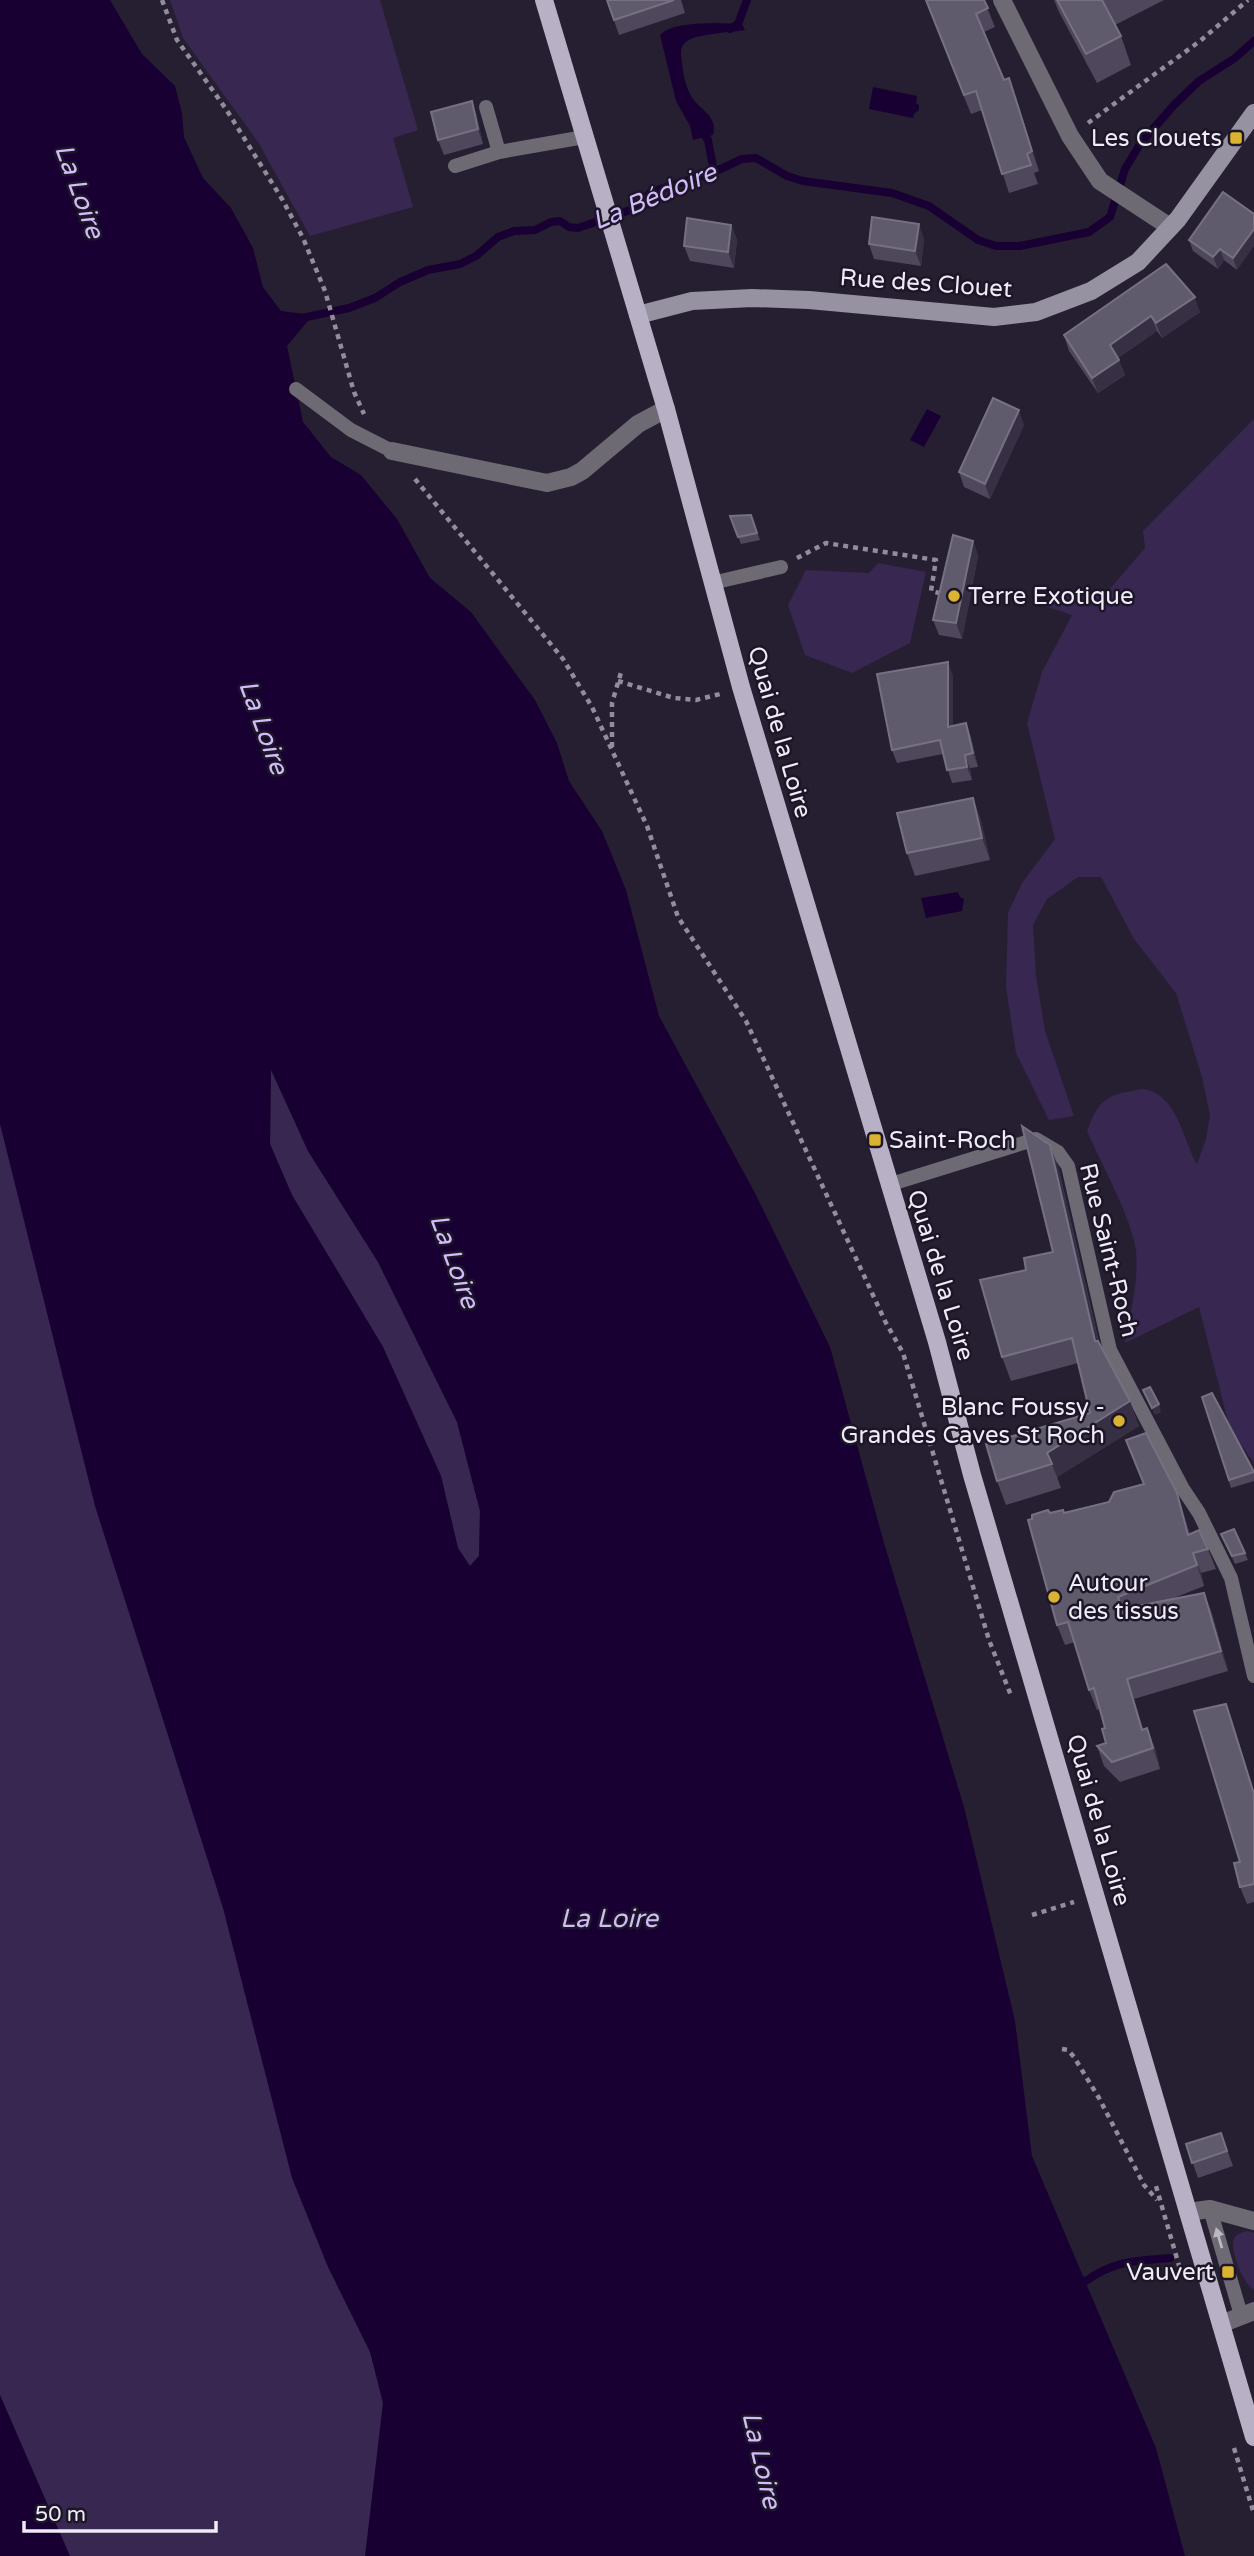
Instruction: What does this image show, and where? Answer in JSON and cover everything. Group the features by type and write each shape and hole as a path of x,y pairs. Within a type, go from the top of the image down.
{"main road":[{"path":"544,0 638,315"},
{"name":"Quai de la Loire","path":"638,315 712,583 888,1185 937,1342 976,1489 1254,2437"}],"street":[{"path":"1002,0 1070,136 1100,181 1170,227"},
{"name":"Rue des Clouet","path":"638,315 692,301 752,298 809,300 994,317 1035,312 1091,291 1138,262 1170,227 1254,113"},
{"path":"392,450 547,483 571,477 582,471 638,424 666,409"},
{"path":"1186,2208 1210,2208 1254,2221"},
{"path":"1221,2324 1248,2313"}],"lane":[{"path":"486,107 499,152"},
{"path":"455,166 499,152 584,137"},
{"path":"296,389 351,430 392,450"},
{"path":"712,583 781,567"},
{"name":"Rue Saint-Roch","path":"888,1185 1036,1139 1058,1152 1068,1166 1110,1350 1183,1489 1199,1513 1231,1578 1254,1676"},
{"path":"1210,2208 1248,2313"}],"path":[{"path":"162,0 177,40 226,109 303,237 325,291 354,392 366,418"},
{"path":"1070,136 1200,41 1248,0"},
{"path":"392,450 563,659 592,707 647,825 678,917 747,1021 880,1309 899,1344 989,1640 1015,1706"},
{"path":"781,567 826,543 936,560 931,592 948,595"},
{"path":"612,750 612,703 622,669"},
{"path":"618,681 674,698 701,699"},
{"path":"1032,1914 1075,1903"},
{"path":"1062,2049 1068,2050 1074,2057 1099,2098 1151,2196 1167,2204 1186,2208"},
{"path":"1154,2178 1158,2200 1181,2273"}],"shaded area":[{"path":"170,0 380,0 418,130 393,138 413,207 310,236 258,142 183,38"},
{"path":"1254,419 1254,1463 1230,1429 1199,1307 1125,1343 1135,1286 1136,1251 1129,1223 1087,1131 1105,1100 1140,1089 1154,1092 1172,1108 1197,1164 1206,1139 1210,1115 1202,1077 1176,993 1134,939 1101,877 1078,877 1047,899 1033,925 1036,976 1045,1031 1074,1116 1049,1120 1016,1053 1006,987 1008,913 1022,883 1055,839 1027,723 1042,672 1072,615 1045,606 1051,592 1107,592 1145,548 1143,531"},
{"path":"878,563 926,572 910,643 852,673 805,655 788,605 806,570 869,573"},
{"path":"0,680 383,2403 381,2422 399,2556 16,2556 0,2501"},
{"path":"271,1068 308,1151 378,1262 457,1422 480,1511 479,1556 470,1566 458,1548 441,1476 383,1347 292,1195 270,1144"},
{"path":"1248,2231 1254,2233 1254,2290 1242,2275 1235,2259 1233,2244 1235,2237"}],"water":[{"name":"La Loire","path":"0,0 110,0 142,54 175,86 182,113 184,137 203,178 231,208 253,248 263,287 281,311 313,315 287,346 303,422 331,457 361,475 397,519 430,578 471,612 535,700 557,743 569,781 602,831 626,890 659,1016 756,1195 830,1347 884,1543 964,1807 1015,2021 1032,2156 1156,2448 1185,2556 365,2556 383,2403 370,2352 328,2267 292,2178 223,1908 95,1506 0,1124","holes":["271,1070 308,1151 378,1262 457,1422 480,1511 479,1556 470,1566 458,1548 441,1476 383,1347 292,1195 270,1144"]},
{"path":"742,24 745,30 697,37 682,46 683,70 688,90 710,117 714,128 713,135 693,140 690,126 676,101 660,35 678,26"},
{"path":"873,87 917,96 919,110 913,118 869,109"},
{"path":"927,409 941,416 924,447 910,440"},
{"path":"958,892 964,899 962,911 926,918 921,898"},
{"path":"0,2395 70,2556 0,2556"}],"building":[{"path":"607,0 674,0 614,20"},
{"path":"926,0 984,0 988,8 976,14 1004,80 1009,78 1032,151 1027,154 1031,165 1002,174 976,91 964,95"},
{"path":"1057,0 1102,0 1121,36 1086,54"},
{"path":"472,101 478,129 438,140 431,112"},
{"path":"1223,192 1254,214 1254,229 1233,258 1220,249 1213,257 1189,240"},
{"path":"872,217 919,224 915,251 869,244"},
{"path":"687,218 731,225 728,252 684,246"},
{"path":"1166,264 1195,297 1156,323 1151,316 1110,345 1119,360 1092,378 1064,335"},
{"path":"993,398 1019,410 985,484 959,472"},
{"path":"751,515 757,533 738,537 730,516"},
{"path":"953,535 973,541 956,623 933,620"},
{"path":"948,662 948,727 966,723 973,753 965,755 967,767 947,770 940,740 892,750 877,674"},
{"path":"973,798 982,838 907,853 897,813"},
{"path":"1022,1126 1050,1145 1095,1341 1098,1341 1130,1401 1047,1453 1052,1464 997,1481 986,1444 1090,1413 1072,1338 1002,1357 980,1280 1026,1270 1024,1258 1053,1252"},
{"path":"1150,1387 1159,1404 1152,1408 1143,1390"},
{"path":"1212,1393 1254,1472 1229,1480 1202,1397"},
{"path":"1146,1433 1177,1493 1188,1535 1199,1530 1208,1549 1193,1553 1197,1565 1118,1597 1122,1609 1204,1593 1221,1651 1127,1679 1142,1730 1147,1728 1153,1748 1112,1762 1097,1746 1106,1743 1102,1729 1105,1728 1094,1688 1089,1690 1068,1622 1057,1625 1028,1520 1032,1519 1032,1515 1048,1510 1050,1513 1063,1510 1064,1513 1109,1502 1114,1492 1144,1484 1126,1440"},
{"path":"1234,1529 1245,1553 1232,1556 1221,1534"},
{"path":"1226,1704 1254,1794 1254,1884 1240,1887 1234,1863 1240,1862 1194,1711"},
{"path":"1221,2133 1227,2151 1192,2163 1186,2144"}],"waterway":[{"path":"730,29 738,24 747,0"},
{"name":"La Bédoire","path":"302,318 349,308 375,298 400,282 428,270 460,264 476,256 498,237 514,231 535,230 551,222 560,221 569,227 578,228 636,208 651,192 714,172 742,159 756,158 787,176 803,181 892,193 929,206 978,240 996,246 1020,246 1089,232 1110,217 1125,169 1140,144 1199,81 1235,58 1254,41"},
{"path":"701,129 708,140 714,172"},
{"path":"1077,2280 1086,2281 1116,2265 1170,2258"}],"place":[{"name":"Les Clouets","path":"1236,138"},
{"name":"Terre Exotique","path":"954,596"},
{"name":"Saint-Roch","path":"875,1140"},
{"name":"Blanc Foussy - Grandes Caves St Roch","path":"1119,1421"},
{"name":"Autour des tissus","path":"1054,1597"},
{"name":"Vauvert","path":"1228,2272"}]}
